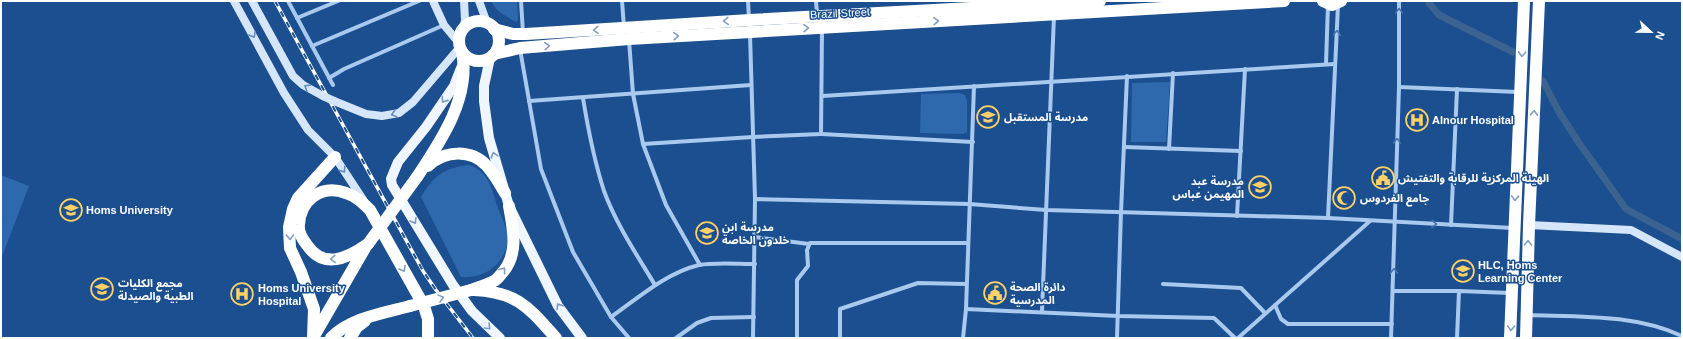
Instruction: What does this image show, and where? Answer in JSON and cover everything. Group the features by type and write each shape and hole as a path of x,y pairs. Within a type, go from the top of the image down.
{"highway":[{"name":"Brazil Street","path":"491,26 513,34 626,34 820,22 1100,1"},
{"name":"Brazil Street","path":"820,22 1054,15 1284,1"},
{"path":"1514,1 1517,4 1523,26"},
{"path":"1510,338 1524,1"},
{"path":"1526,338 1529,225 1539,1"},
{"path":"313,338 368,244 438,146 458,101 464,79 465,64 461,47 463,30 474,22 480,21 491,26 499,41 498,48 492,56 483,61 475,61 468,57 461,47"},
{"name":"Brazil Street","path":"492,56 520,48 626,34"},
{"path":"417,177 436,159 448,154 465,153 478,158 488,167 505,193"},
{"path":"313,338 314,309 302,272 290,248 289,227 293,209 298,198 335,157"},
{"path":"368,244 353,254 340,258 328,259 317,256 303,239 299,226 302,209 310,197 323,191 336,190 346,192 358,199 370,210 424,306 428,319 428,338"},
{"path":"331,338 344,327 371,317 471,290 495,280 505,269 511,259 514,247 509,206"},
{"path":"471,290 482,290 515,298 529,308 556,338"},
{"path":"350,338 357,327 371,317"}],"main road":[{"path":"234,1 284,93 308,130 335,157 370,210"},
{"path":"252,1 293,76 303,85 323,96 366,114 382,116 399,113 413,102 461,47"},
{"path":"433,1 444,25 461,47 461,67 454,86 426,127 398,162 391,179 392,185 453,285 472,311 500,338"},
{"path":"463,30 465,20 464,1"},
{"path":"479,1 491,26"},
{"path":"492,56 484,86 484,102 489,138 509,206 558,306 582,338"},
{"path":"1529,225 1630,230 1682,257"}],"street":[{"path":"288,1 332,85"},
{"path":"297,18 338,1"},
{"path":"312,46 418,1"},
{"path":"521,1 523,34"},
{"path":"622,1 633,94 643,144 666,204 700,265"},
{"path":"748,1 755,199 753,338"},
{"path":"816,1 820,22 822,96 821,134"},
{"path":"1391,338 1399,87 1399,1"},
{"path":"1328,218 1335,64 1333,2"},
{"path":"1326,64 1333,2"},
{"path":"1042,311 1050,81 1054,15"},
{"path":"329,78 344,69 444,25"},
{"path":"520,48 543,176 573,252 611,317 629,338"},
{"path":"822,96 1335,64"},
{"path":"1237,216 1245,69"},
{"path":"1169,149 1173,73"},
{"path":"1118,338 1121,212 1127,76"},
{"path":"529,101 751,85"},
{"path":"963,338 966,309 974,86"},
{"path":"1399,87 1520,92"},
{"path":"1451,225 1457,90"},
{"path":"583,98 591,141 605,191 626,238 655,286"},
{"path":"643,144 821,134 973,142"},
{"path":"1124,147 1241,151"},
{"path":"755,199 969,204 1046,210 1328,218 1514,228"},
{"path":"1238,338 1370,221"},
{"path":"755,237 809,244 968,243"},
{"path":"797,338 797,280 808,266 807,250 809,244"},
{"path":"611,317 655,286 685,270 700,265 755,264"},
{"path":"840,338 840,308 918,283 966,284"},
{"path":"1163,284 1241,288 1265,313"},
{"path":"1393,291 1512,293"},
{"path":"1457,338 1459,291"},
{"path":"1275,305 1281,319 1288,324 1392,324"},
{"path":"966,309 1042,311 1118,316 1214,318 1235,338"},
{"path":"1527,315 1620,318 1666,329 1682,336"},
{"path":"676,338 697,323 711,318 754,317"}],"shaded area":[{"path":"491,1 517,1 518,20 516,22 502,13 493,5"},
{"path":"1170,82 1166,142 1131,142 1132,83"},
{"path":"959,93 965,95 967,101 967,132 963,134 920,133 921,94"},
{"path":"469,165 481,172 489,182 506,228 508,240 503,257 492,269 478,276 461,277 421,197 430,183 440,174 453,168"},
{"path":"1,175 29,186 1,259"}],"waterway":[{"path":"1429,3 1439,15 1513,52"},
{"path":"1543,81 1559,112 1579,143 1626,209 1682,239"}],"railway":[{"path":"275,1 423,271 473,338"}],"place":[{"name":"مدرسة المستقبل","path":"988,117"},
{"name":"Alnour Hospital","path":"1417,120"},
{"name":"الهيئة المركزية للرقابة والتفتيش","path":"1383,178"},
{"name":"مدرسة عبد المهيمن عباس","path":"1260,187"},
{"name":"جامع الفردوس","path":"1344,198"},
{"name":"Homs University","path":"71,210"},
{"name":"مدرسة ابن خلدون الخاصة","path":"707,233"},
{"name":"HLC, Homs Learning Center","path":"1463,271"},
{"name":"مجمع الكليات الطبية والصيدلة","path":"102,289"},
{"name":"دائرة الصحة المدرسية","path":"995,293"},
{"name":"Homs University Hospital","path":"242,294"}]}
